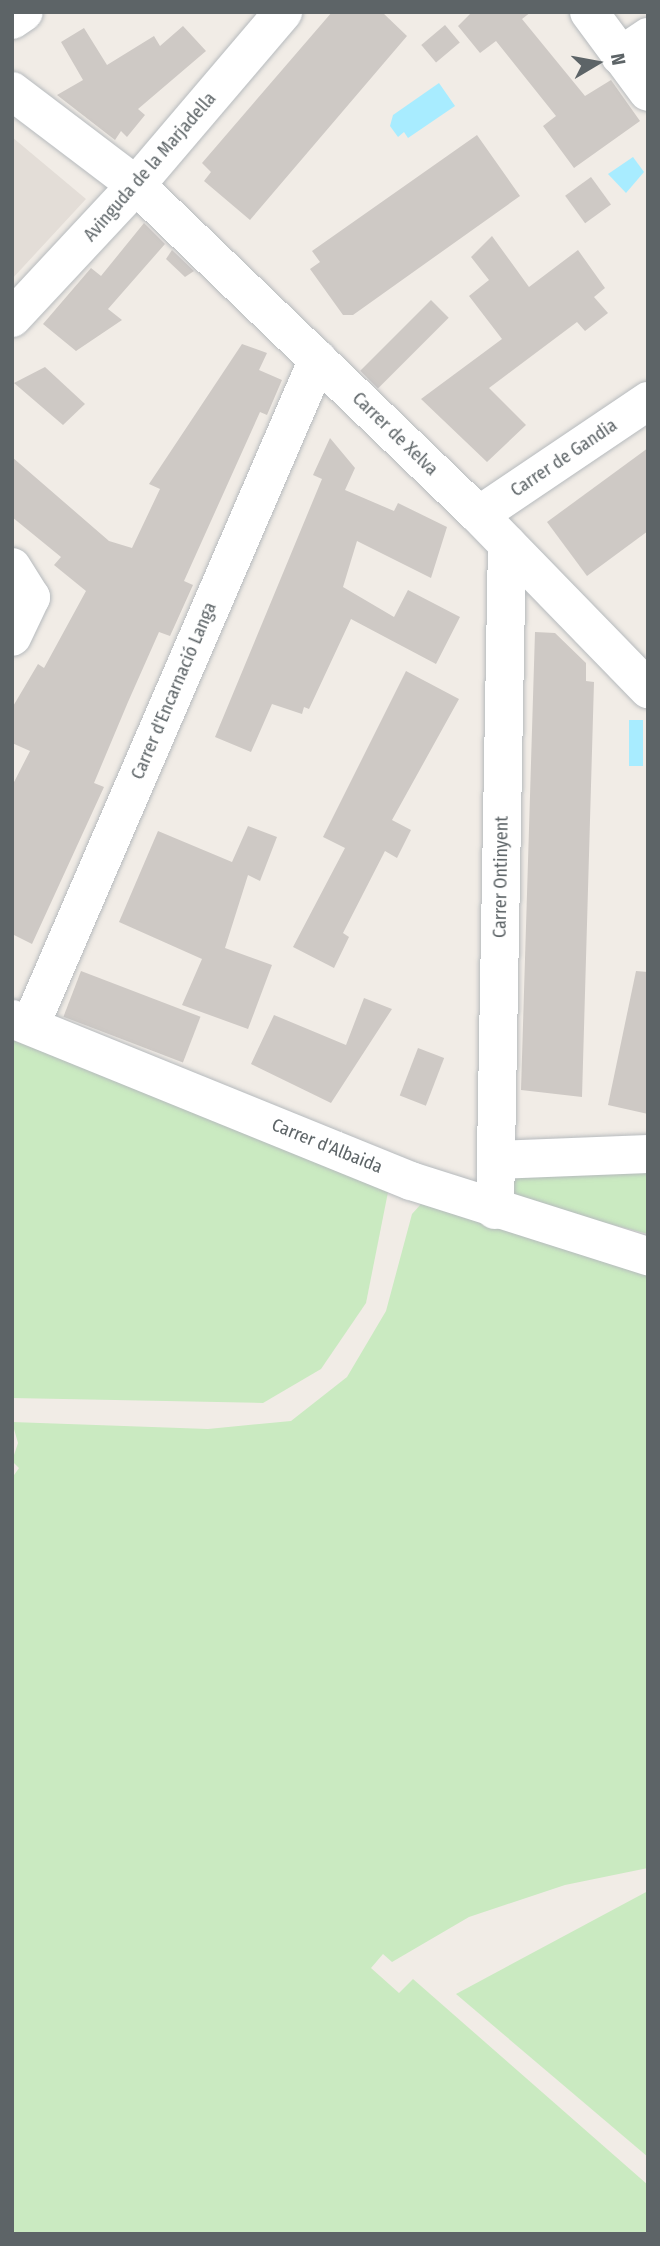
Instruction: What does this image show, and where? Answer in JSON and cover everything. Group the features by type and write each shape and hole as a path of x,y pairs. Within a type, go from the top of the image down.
{"street":[{"path":"12,20 24,12"},
{"name":"Avinguda de la Marjadella","path":"12,317 136,185 283,12"},
{"path":"589,12 634,47 648,92"},
{"name":"Carrer de Xelva","path":"12,91 136,185 479,515 648,689"},
{"name":"Carrer d'Encarnació Langa","path":"21,1021 318,359"},
{"name":"Carrer de Gandia","path":"479,515 648,401"},
{"name":"Carrer Ontinyent","path":"495,1210 507,544"},
{"path":"12,567 31,597 12,637"},
{"name":"Carrer d'Albaida","path":"21,1021 495,1210 648,1256"},
{"path":"496,1160 648,1154"}],"shaded area":[{"path":"12,137 86,199 12,279"}],"green space":[{"path":"12,1040 390,1182 366,1303 321,1369 263,1403 12,1398"},
{"path":"648,1169 648,1234 502,1196 505,1171"},
{"path":"421,1204 648,1269 648,1868 565,1885 469,1917 392,1962 383,1954 371,1968 399,1993 413,1979 648,2185 648,2234 12,2234 12,1478 19,1468 12,1461 18,1443 12,1422 208,1429 291,1421 347,1377 386,1311 412,1214"},
{"path":"648,1891 648,2157 456,1994"}],"water":[{"path":"439,83 455,106 408,138 404,132 398,137 390,126 393,115"},
{"path":"633,157 644,172 626,193 608,174"},
{"path":"629,720 643,720 643,766 629,766"}],"building":[{"path":"332,12 382,12 407,36 250,220 204,181 211,172 202,163"},
{"path":"472,12 531,12 522,19 585,96 611,80 640,121 574,168 543,126 556,116 496,41 480,53 458,26"},
{"path":"445,25 460,43 436,63 421,45"},
{"path":"183,26 206,51 138,109 145,115 127,137 121,131 115,140 57,95 83,80 61,42 84,28 107,65 154,36 160,46"},
{"path":"477,135 520,196 353,315 343,315 310,269 320,262 312,251"},
{"path":"591,177 611,205 585,223 565,196"},
{"path":"144,223 165,244 108,309 122,320 76,351 43,324 91,268 101,276"},
{"path":"492,236 529,287 578,250 605,288 594,297 608,313 585,331 577,322 489,388 526,425 487,462 421,399 502,339 469,296 489,280 471,257"},
{"path":"172,250 194,271 185,277 166,259"},
{"path":"431,300 449,318 378,388 360,371"},
{"path":"242,344 267,353 259,370 282,380 267,415 260,412 184,581 193,585 170,636 159,632 94,783 104,787 32,944 12,934 12,786 30,751 12,743 12,708 38,664 44,668 86,591 54,565 61,557 12,517 12,457 109,541 132,548 160,489 149,484"},
{"path":"45,367 85,404 63,425 14,383"},
{"path":"330,438 355,468 345,490 394,511 398,503 447,527 431,578 357,541 343,587 394,617 408,590 460,617 436,664 351,619 309,709 304,707 302,714 272,704 251,752 215,737 322,479 313,475"},
{"path":"648,448 648,531 587,576 547,522"},
{"path":"535,632 555,633 586,663 586,681 594,682 582,1097 521,1090"},
{"path":"406,671 459,699 392,820 411,830 397,858 385,851 343,933 349,937 334,968 293,947 345,848 323,837"},
{"path":"248,826 277,837 260,881 248,875 225,948 272,965 248,1029 182,1005 202,959 119,922 158,831 232,862"},
{"path":"81,971 200,1017 183,1063 63,1017"},
{"path":"636,971 648,972 648,1114 608,1105"},
{"path":"364,998 392,1009 331,1103 251,1064 274,1015 346,1045"},
{"path":"418,1048 444,1058 426,1106 400,1096"}]}
